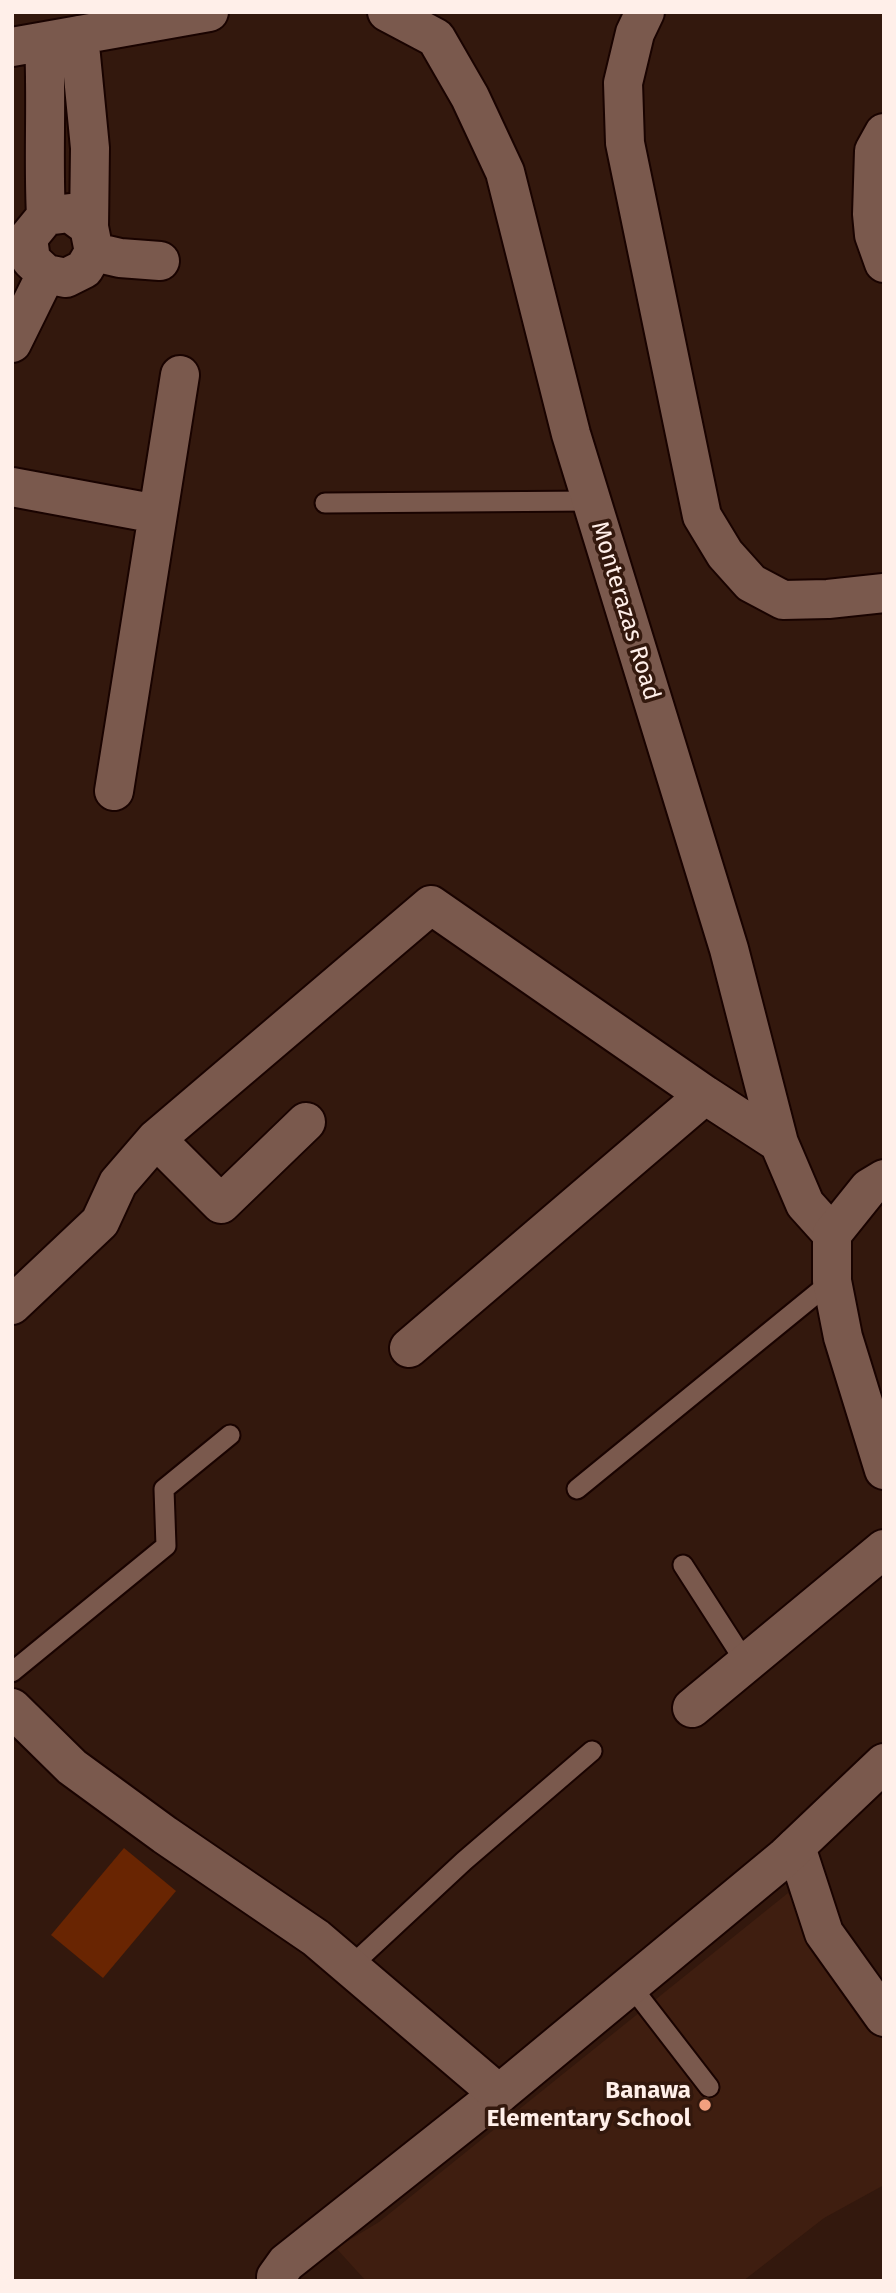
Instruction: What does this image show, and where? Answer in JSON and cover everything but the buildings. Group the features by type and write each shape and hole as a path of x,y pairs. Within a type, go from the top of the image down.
{"street":[{"path":"45,41 209,12"},
{"name":"Monterazas Road","path":"387,12 436,38 470,97 505,172 571,434 729,949 779,1143 805,1204 832,1234"},
{"path":"645,12 635,33 623,83 625,143 702,516 725,554 751,583 783,600 828,599 884,593"},
{"path":"45,41 90,148 91,239 84,269 66,278 46,274 31,260 29,228 44,178 47,100 45,41"},
{"path":"884,133 874,151 872,215 874,235 884,263"},
{"path":"29,228 70,213 91,239 120,258 160,261"},
{"path":"12,343 46,274"},
{"path":"114,791 180,375"},
{"path":"12,487 157,514"},
{"path":"12,1305 100,1222 118,1183 156,1139 431,905 705,1095 779,1143"},
{"path":"410,1348 705,1095"},
{"path":"156,1139 221,1204 306,1122"},
{"path":"884,1180 869,1188 832,1234 832,1281 843,1336 884,1470"},
{"path":"692,1709 884,1549"},
{"path":"12,1708 72,1767 165,1835 316,1938 499,2094"},
{"path":"276,2281 286,2263 631,1986 796,1847 884,1763"},
{"path":"796,1847 824,1933 884,2017"}],"lane":[{"path":"325,503 591,501"},
{"path":"577,1489 832,1281"},
{"path":"12,1672 166,1546 164,1489 230,1435"},
{"path":"683,1565 746,1663"},
{"path":"350,1967 464,1861 592,1751"},
{"path":"631,1986 709,2087"}],"shaded area":[{"path":"124,1848 176,1891 103,1978 51,1935"},
{"name":"Banawa Elementary School","path":"788,1893 884,2024 884,2185 824,2218 743,2281 366,2281 336,2248 379,2222"}],"place":[{"name":"Banawa Elementary School","path":"705,2105"}]}
